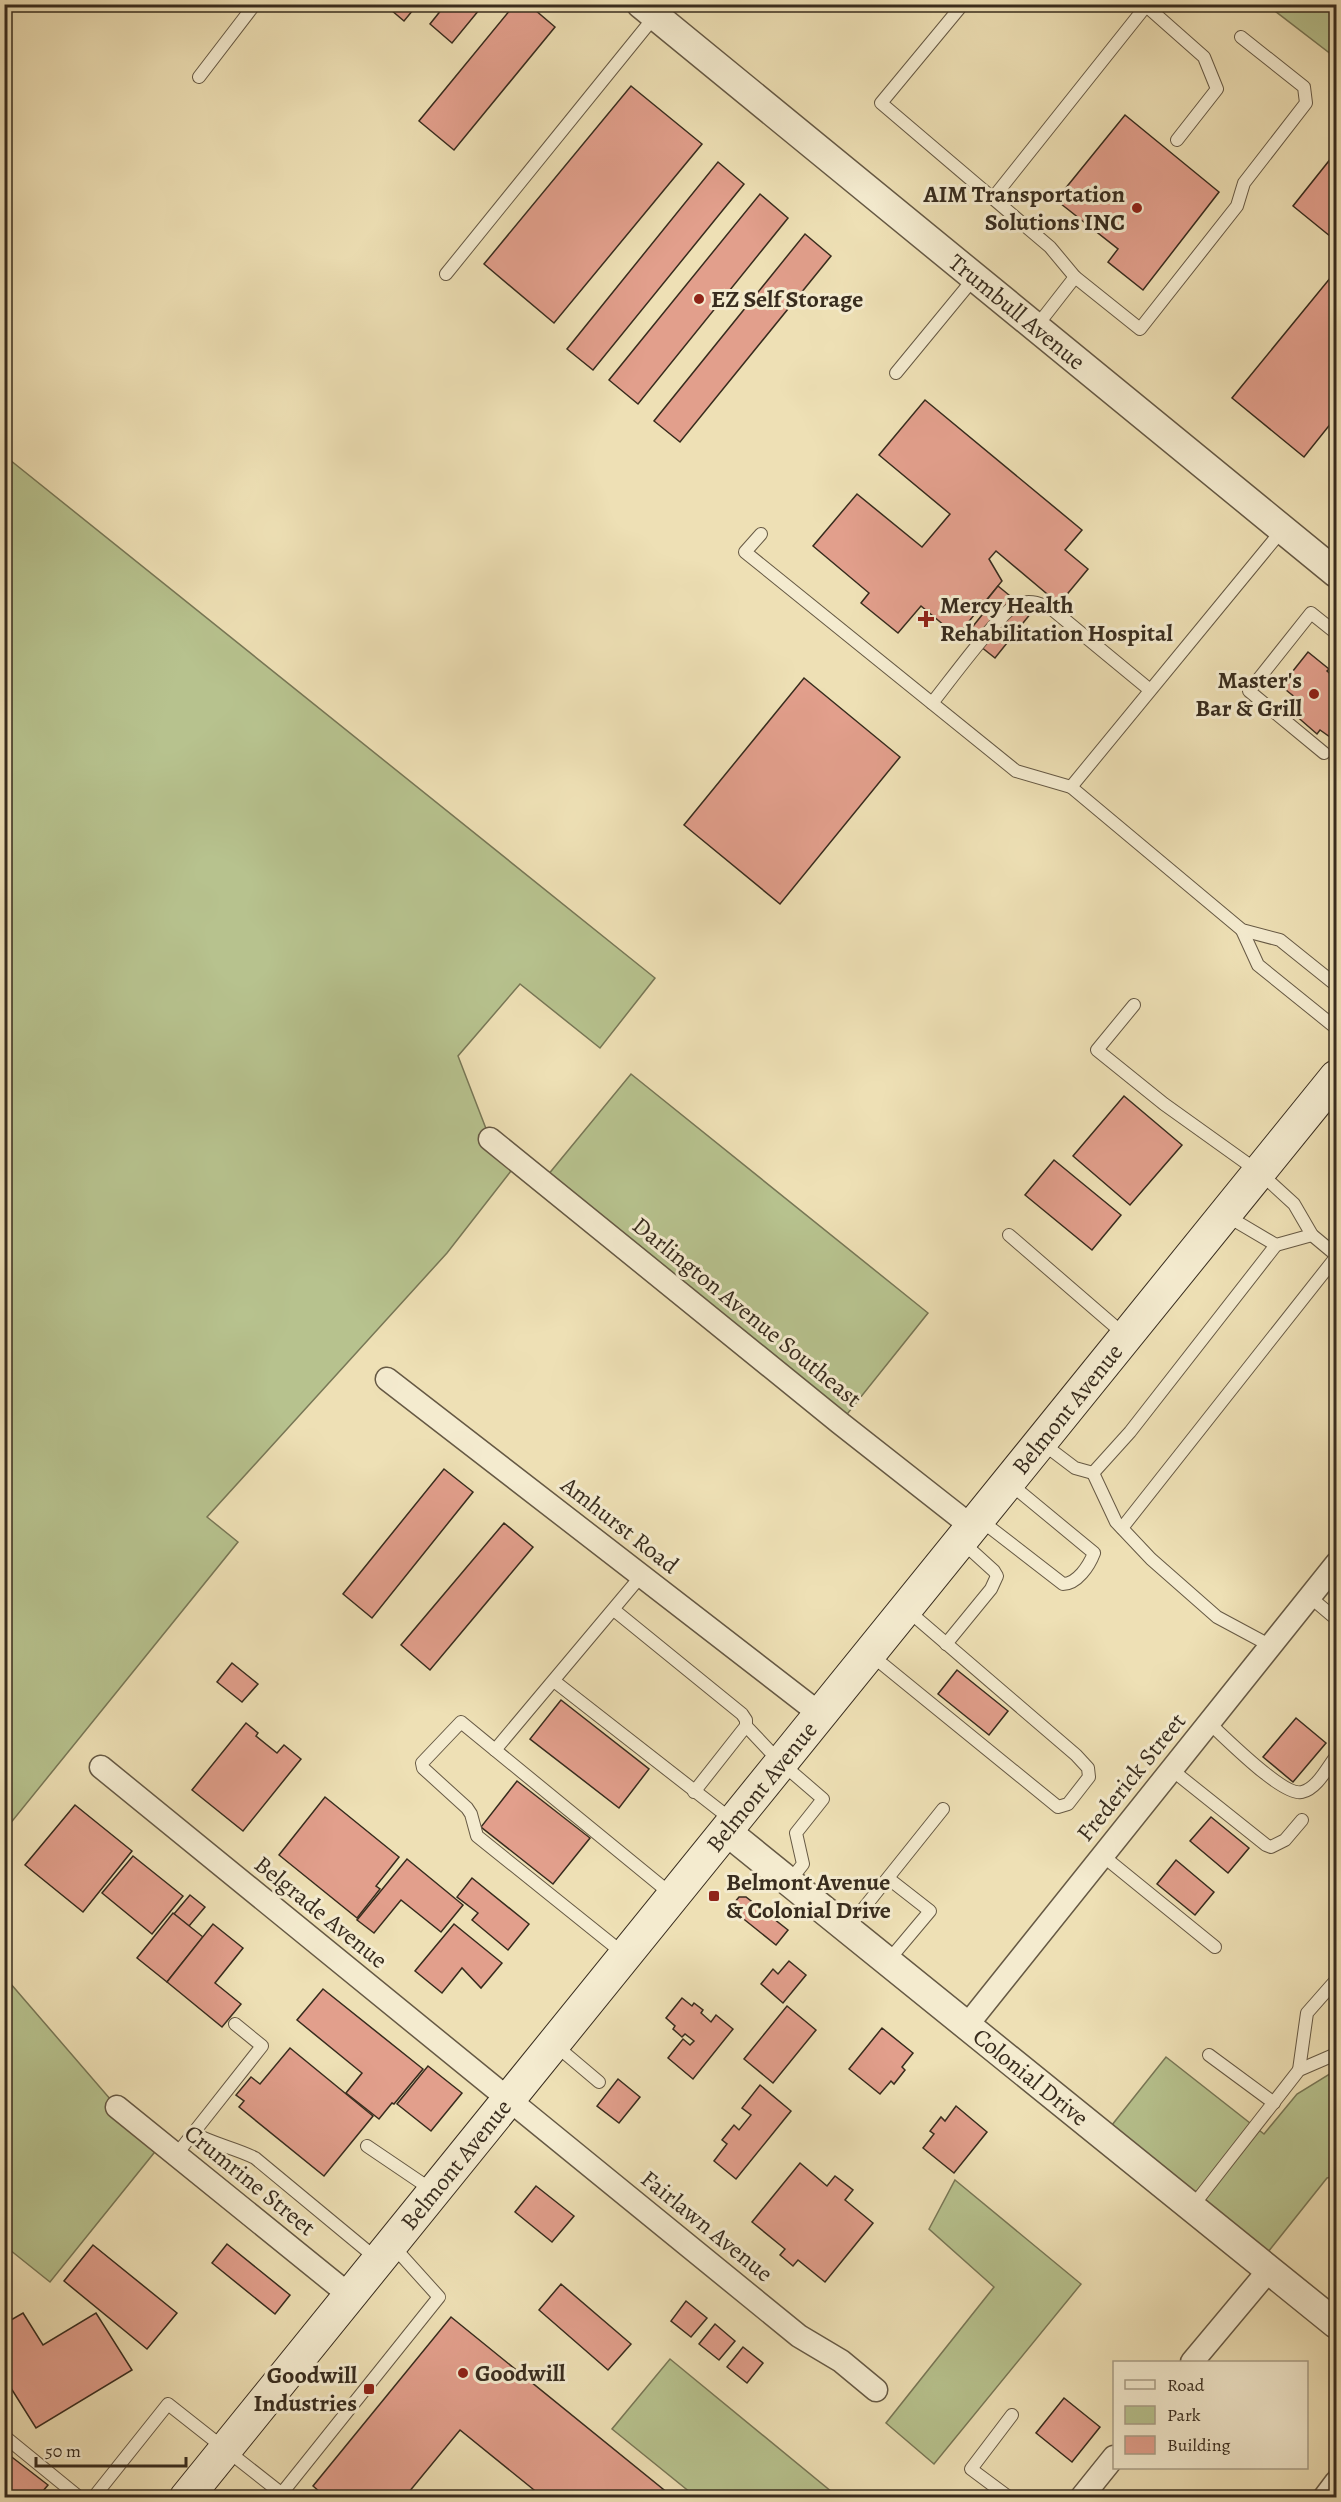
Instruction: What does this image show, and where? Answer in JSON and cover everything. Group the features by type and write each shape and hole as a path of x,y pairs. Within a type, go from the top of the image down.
{"main road":[{"name":"Belmont Avenue","path":"186,2498 348,2294 1336,1077"}],"street":[{"name":"Trumbull Avenue","path":"648,10 1336,573"},
{"name":"Darlington Avenue Southeast","path":"490,1139 970,1528"},
{"name":"Amhurst Road","path":"387,1379 820,1714"},
{"name":"Frederick Street","path":"968,2024 1336,1564"},
{"name":"Belgrade Avenue","path":"101,1767 507,2099"},
{"name":"Colonial Drive","path":"729,1826 789,1882 968,2024 1336,2324"},
{"name":"Fairlawn Avenue","path":"507,2099 799,2336 835,2357 876,2390"},
{"name":"Crumrine Street","path":"117,2107 348,2294"},
{"path":"1193,2361 1269,2270"},
{"path":"1081,2498 1113,2458"},
{"path":"1324,2498 1336,2482"}],"lane":[{"path":"199,77 255,4"},
{"path":"963,4 882,103 1050,247 1075,278 1140,329 1237,206 1244,183 1306,103 1304,87 1241,37"},
{"path":"993,198 1145,5 1204,57 1217,89 1177,140"},
{"path":"446,274 648,10"},
{"path":"896,373 975,277"},
{"path":"1036,327 1075,278"},
{"path":"1071,787 1283,529"},
{"path":"761,534 745,552 1016,771 1071,787 1242,930 1258,964 1336,1028"},
{"path":"932,703 999,620 1014,606 1024,602 1035,602 1053,610 1150,690"},
{"path":"1324,753 1249,691 1311,613 1336,633"},
{"path":"1242,930 1280,940 1336,985"},
{"path":"1122,1528 1336,1256 1312,1235 1294,1204 1259,1172 1164,1104 1097,1050 1134,1005"},
{"path":"1224,1215 1276,1245"},
{"path":"1009,1235 1126,1336"},
{"path":"1093,1473 1131,1432 1276,1245 1312,1235"},
{"path":"1040,1442 1075,1468 1093,1473 1116,1522 1151,1559 1217,1617 1271,1646"},
{"path":"970,1528 1063,1584 1070,1584 1078,1578 1094,1553 1007,1482"},
{"path":"946,1644 991,1589 997,1576 970,1528"},
{"path":"495,1750 641,1576"},
{"path":"1310,1597 1336,1619"},
{"path":"869,1653 1043,1796 1058,1807 1068,1804 1089,1777 1088,1768 1077,1755 905,1608"},
{"path":"614,1610 746,1720 746,1726 694,1792"},
{"path":"554,1681 694,1792 729,1826"},
{"path":"624,1954 477,1836 467,1808 423,1768 422,1763 460,1722 672,1895"},
{"path":"1209,1723 1273,1780 1295,1793 1306,1791 1317,1782 1334,1759"},
{"path":"746,1726 780,1762 823,1799 796,1833 803,1864 789,1882"},
{"path":"1172,1770 1266,1845 1271,1846 1285,1840 1302,1820"},
{"path":"847,1929 943,1809"},
{"path":"1103,1856 1215,1947"},
{"path":"888,1961 930,1911 889,1879"},
{"path":"1192,2207 1299,2070 1307,2013 1336,1980"},
{"path":"176,2155 262,2046 235,2024"},
{"path":"552,2043 599,2082"},
{"path":"1299,2070 1336,2054"},
{"path":"1209,2055 1274,2103"},
{"path":"93,2498 168,2404 284,2495 439,2297 384,2251 255,2158 235,2148 209,2142 193,2133"},
{"path":"367,2146 433,2191"},
{"path":"1010,2498 971,2469 1012,2415"},
{"path":"4,2436 80,2498"}],"green space":[{"path":"1267,5 1336,5 1336,58"},
{"path":"5,456 655,978 600,1048 520,984 458,1056 490,1139 518,1162 447,1253 207,1517 238,1542 5,1830"},
{"path":"631,1074 928,1313 840,1423 543,1181"},
{"path":"4,1976 117,2107 162,2143 50,2282 5,2246"},
{"path":"1166,2057 1264,2134 1297,2094 1336,2070 1336,2176 1327,2178 1260,2262 1104,2135"},
{"path":"955,2180 1081,2284 934,2464 886,2423 994,2287 929,2229"},
{"path":"670,2359 838,2497 696,2497 612,2429"}],"building":[{"path":"384,4 418,4 404,21"},
{"path":"446,4 484,4 452,43 430,24"},
{"path":"515,4 528,4 555,27 454,150 419,121"},
{"path":"631,86 702,144 554,323 484,264"},
{"name":"AIM Transportation Solutions INC","path":"1125,115 1219,192 1143,290 1108,262 1118,249 1056,200"},
{"path":"1336,152 1336,241 1293,206"},
{"path":"718,162 744,184 593,370 567,349"},
{"name":"EZ Self Storage","path":"760,194 788,218 638,404 609,380"},
{"path":"805,234 831,256 680,442 654,421"},
{"path":"1331,277 1336,281 1336,417 1304,457 1232,398"},
{"path":"925,400 1082,530 1065,550 1088,569 1059,604 996,551 989,559 1002,581 957,636 921,606 898,633 861,603 869,593 813,546 857,494 922,547 950,514 879,455"},
{"path":"998,586 1031,613 995,658 966,635 990,605 986,601"},
{"name":"Master's Bar & Grill","path":"1308,652 1329,669 1327,671 1336,679 1336,729 1330,737 1320,730 1317,734 1294,714 1302,703 1281,686"},
{"path":"804,678 900,757 780,904 684,825"},
{"path":"1124,1096 1182,1145 1130,1205 1073,1156"},
{"path":"1054,1160 1121,1215 1092,1250 1025,1195"},
{"path":"444,1469 473,1492 372,1618 343,1594"},
{"path":"504,1523 533,1547 430,1670 401,1645"},
{"path":"232,1663 258,1684 242,1702 217,1682"},
{"path":"957,1670 1008,1711 989,1735 938,1694"},
{"path":"561,1700 649,1769 619,1808 530,1739"},
{"path":"1296,1718 1326,1743 1293,1782 1263,1757"},
{"path":"246,1723 258,1733 256,1736 277,1753 284,1745 301,1759 243,1831 192,1790"},
{"path":"517,1781 590,1838 553,1884 481,1827"},
{"path":"325,1797 399,1857 376,1886 380,1889 357,1918 279,1855"},
{"path":"75,1805 132,1851 83,1912 25,1865"},
{"path":"1211,1817 1249,1848 1228,1873 1190,1841"},
{"path":"133,1856 183,1896 152,1934 102,1893"},
{"path":"407,1859 463,1905 441,1932 401,1900 374,1933 357,1920"},
{"path":"1176,1860 1214,1892 1195,1915 1157,1884"},
{"path":"472,1878 529,1924 508,1950 472,1920 478,1913 457,1897"},
{"path":"190,1895 205,1907 189,1926 174,1914"},
{"path":"739,1897 746,1897 788,1930 776,1945 730,1908"},
{"path":"173,1913 203,1937 167,1982 137,1958"},
{"path":"213,1924 243,1948 215,1983 241,2004 222,2027 167,1982"},
{"path":"454,1924 502,1963 481,1988 462,1968 442,1993 415,1971"},
{"path":"789,1961 806,1975 783,2003 761,1984 773,1969 778,1974"},
{"path":"323,1989 423,2069 379,2119 346,2093 362,2073 297,2020"},
{"path":"682,1998 692,2006 694,2003 703,2010 701,2013 711,2022 716,2015 733,2029 693,2079 668,2058 683,2039 690,2045 694,2041 685,2034 682,2037 666,2018"},
{"path":"787,2006 816,2030 773,2083 744,2059"},
{"path":"882,2028 913,2053 902,2067 905,2070 894,2084 891,2081 880,2094 849,2069"},
{"path":"290,2048 373,2116 324,2176 239,2107 244,2101 236,2095 251,2077 260,2084"},
{"path":"428,2066 462,2093 431,2131 397,2104"},
{"path":"618,2079 640,2097 619,2123 597,2106"},
{"path":"760,2085 791,2111 736,2179 714,2161 727,2144 722,2140 734,2125 739,2130 751,2115 742,2108"},
{"path":"956,2106 987,2132 954,2173 923,2148 934,2134 930,2131 941,2117 945,2121"},
{"path":"800,2163 827,2186 835,2176 853,2190 845,2200 873,2223 825,2282 798,2260 793,2266 780,2255 785,2249 752,2222"},
{"path":"536,2186 574,2216 552,2242 515,2212"},
{"path":"227,2244 290,2295 275,2314 212,2263"},
{"path":"93,2245 177,2313 147,2349 64,2281"},
{"path":"561,2284 631,2344 608,2370 539,2310"},
{"path":"686,2301 707,2318 691,2337 671,2321"},
{"path":"23,2313 43,2345 96,2313 132,2370 36,2428 4,2377 4,2324"},
{"name":"Goodwill","path":"451,2317 674,2498 544,2498 460,2430 404,2498 327,2498 313,2486"},
{"path":"715,2324 735,2341 719,2360 699,2344"},
{"path":"743,2347 763,2363 747,2383 727,2367"},
{"path":"1064,2398 1100,2427 1072,2462 1036,2433"},
{"path":"4,2451 48,2485 37,2498 4,2498"}],"place":[{"name":"AIM Transportation Solutions INC","path":"1137,208"},
{"name":"EZ Self Storage","path":"699,299"},
{"name":"Mercy Health Rehabilitation Hospital","path":"926,619"},
{"name":"Master's Bar & Grill","path":"1314,694"},
{"name":"Belmont Avenue & Colonial Drive","path":"714,1896"},
{"name":"Goodwill","path":"463,2373"},
{"name":"Goodwill Industries","path":"369,2389"}]}
